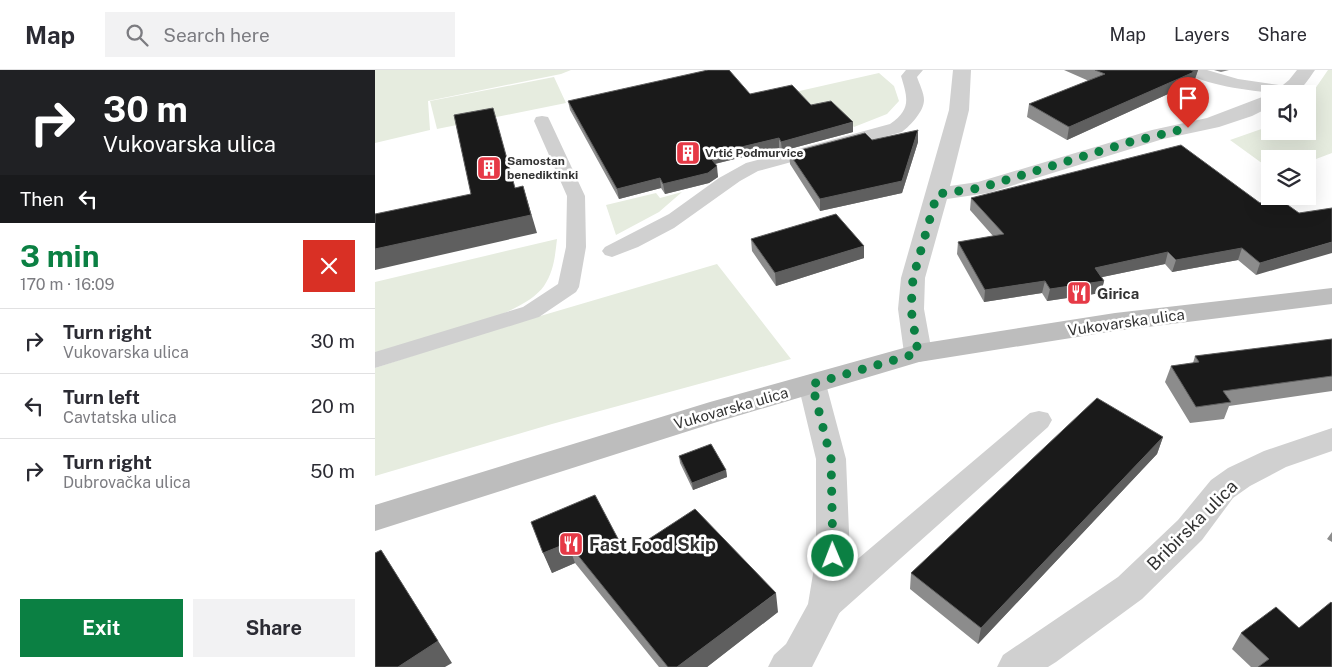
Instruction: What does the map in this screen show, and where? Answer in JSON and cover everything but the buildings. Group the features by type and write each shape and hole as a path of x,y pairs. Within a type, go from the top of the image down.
{"main road":[{"name":"Vukovarska ulica","path":"375,518 710,413 918,353 1115,322 1332,296"}],"street":[{"path":"918,353 911,309 913,278 959,110 961,70"},
{"path":"1294,85 1306,70"},
{"path":"937,194 980,188 1159,134 1212,123 1245,112 1261,104"},
{"path":"800,663 825,606 833,556 831,459 812,384"},
{"name":"Bribirska ulica","path":"1016,667 1043,650 1129,588 1190,530 1222,490 1239,477 1275,459 1332,438"}],"lane":[{"path":"613,251 675,219 740,172 752,167 896,128 904,122 914,107 916,99 909,76 915,70"},
{"path":"1193,70 1211,78 1261,90"},
{"path":"375,360 531,312 568,287 576,246 576,196 542,121"},
{"path":"825,606 1039,420"}],"shaded area":[{"path":"375,70 571,70 561,74 428,101 430,130 375,143"},
{"path":"1328,70 1332,70 1332,153 1316,159 1316,150 1261,150 1261,162 1230,140 1261,129 1261,140 1316,140 1316,87"},
{"path":"879,73 894,86 899,101 887,114 854,127 834,107 813,111 795,92"},
{"path":"554,77 566,103 437,129 430,101"},
{"path":"682,192 659,212 616,235 606,205 656,193 660,198"},
{"path":"557,239 550,275 544,286 532,298 514,309 466,328 375,354 375,282"},
{"path":"717,264 791,359 552,424 375,476 375,368 479,334"}],"place":[{"name":"Vrtić Podmurvice","path":"688,153"},
{"name":"Samostan benediktinki","path":"489,168"},
{"name":"Girica","path":"1079,293"},
{"name":"Fast Food Skip","path":"571,544"}],"route":[{"path":"833,556 831,459 812,384 918,353 911,309 911,294 913,278 937,194 980,188 1130,142 1188,128"}]}
